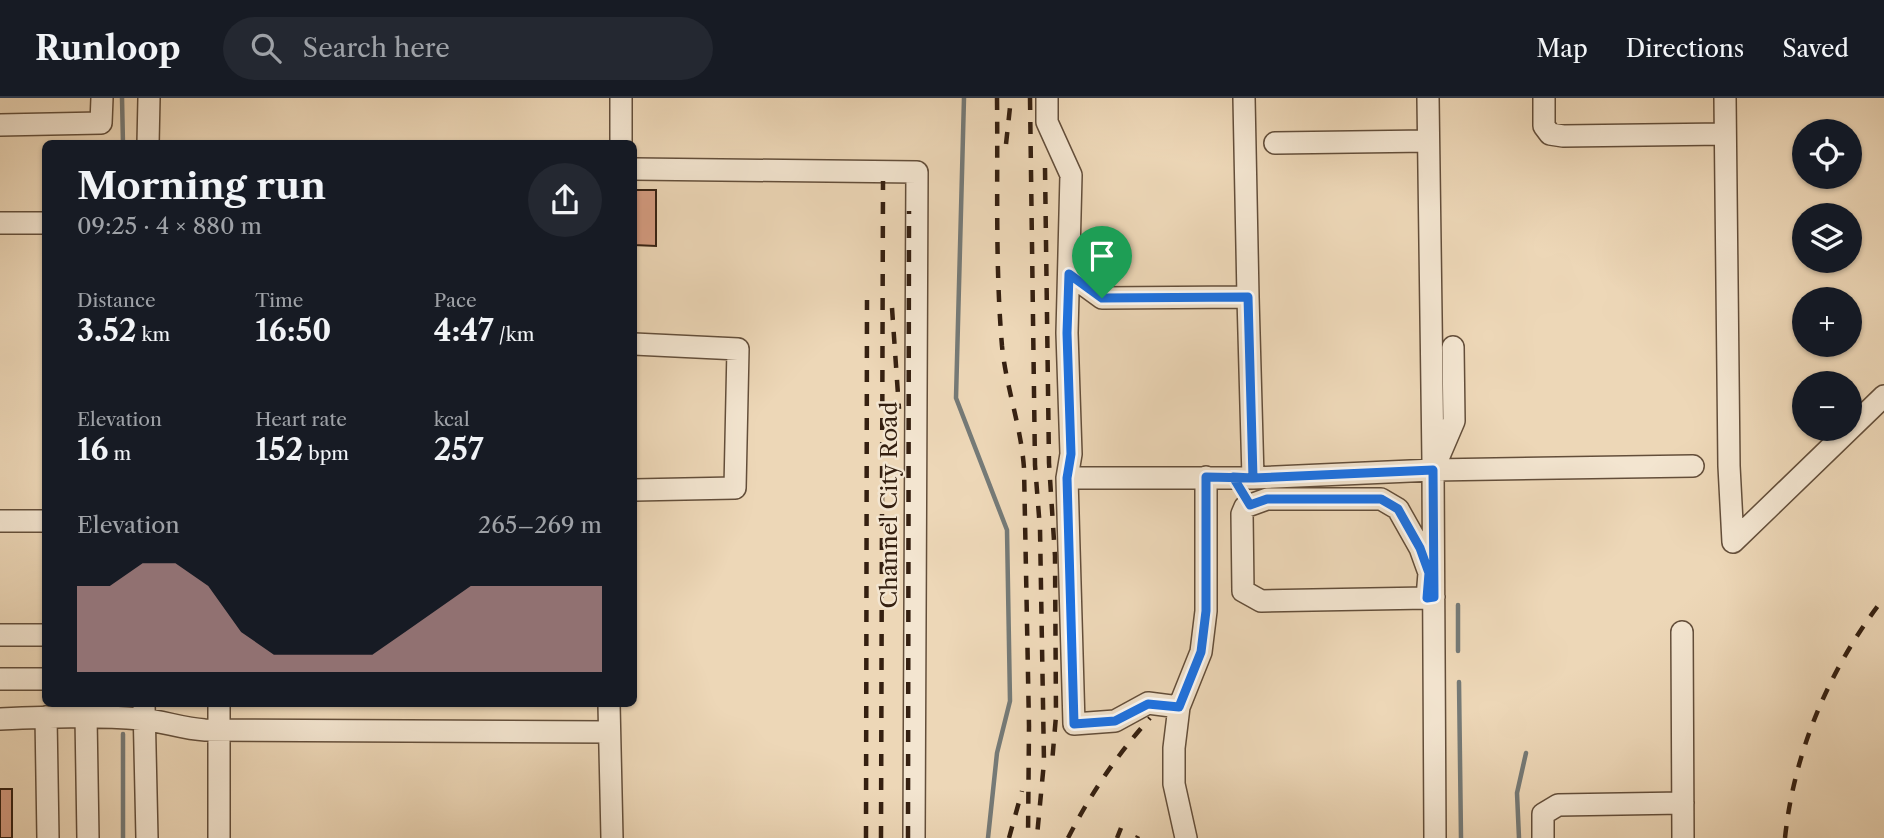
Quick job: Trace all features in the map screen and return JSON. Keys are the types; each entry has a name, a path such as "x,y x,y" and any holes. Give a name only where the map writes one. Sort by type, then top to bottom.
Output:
{"lane":[{"path":"0,125 101,123 102,98"},
{"path":"148,140 149,98"},
{"path":"621,98 621,140"},
{"path":"1047,98 1047,122 1071,175 1067,333 1071,454 1067,478 1074,724 1115,721 1148,704 1179,707"},
{"path":"1244,98 1261,143 1248,297 1243,478 1250,505"},
{"path":"1428,98 1435,838"},
{"path":"1544,98 1544,127 1550,134 1725,134"},
{"path":"1724,98 1729,466 1733,542 1884,396"},
{"path":"1261,143 1428,141"},
{"name":"Channel City Road","path":"637,169 917,172 914,838"},
{"path":"0,223 42,223"},
{"path":"1069,274 1102,298 1248,297"},
{"path":"637,344 738,349 735,488 637,489"},
{"path":"1433,470 1454,421 1453,346"},
{"path":"1067,478 1243,478 1433,470 1729,466"},
{"path":"1186,838 1174,784 1174,748 1179,707 1201,652 1206,611 1206,477"},
{"path":"1267,499 1381,499 1398,509 1420,548 1429,573 1431,598 1261,601 1251,597 1243,591 1242,514 1245,507 1267,499"},
{"path":"0,521 42,521"},
{"path":"1682,632 1683,838"},
{"path":"0,635 42,635"},
{"path":"0,679 42,679"},
{"path":"219,707 219,838"},
{"path":"609,707 612,838"},
{"path":"144,711 147,838"},
{"path":"0,719 86,717 144,711 187,729 609,732"},
{"path":"46,717 48,838"},
{"path":"86,717 88,838"},
{"path":"1543,838 1542,814 1558,805 1683,803"}],"building":[{"path":"637,190 656,190 656,246 637,245"},
{"path":"0,789 12,789 12,838 0,838"}],"waterway":[{"path":"122,98 123,140"},
{"path":"964,98 956,398 1007,530 1010,701 997,753 988,838"},
{"path":"1458,605 1458,651"},
{"path":"1459,682 1461,838"},
{"path":"123,734 123,838"},
{"path":"1519,838 1517,793 1526,753"}],"railway":[{"path":"997,98 998,253 1002,346 1024,468 1029,726 1028,838"},
{"path":"1006,144 1011,98"},
{"path":"1030,98 1035,465 1040,529 1044,762 1037,836"},
{"path":"1045,168 1049,463 1055,556 1056,716 1052,763"},
{"path":"881,838 883,181"},
{"path":"908,838 909,211"},
{"path":"866,838 867,300"},
{"path":"892,308 899,409"},
{"path":"1785,838 1797,774 1818,711 1847,652 1884,598"},
{"path":"1068,838 1105,775 1150,718"},
{"path":"1009,838 1022,791"},
{"path":"1117,838 1121,828"}],"route":[{"path":"1102,298 1069,274 1067,333 1071,454 1067,478 1074,724 1115,721 1148,704 1179,707 1201,652 1206,611 1206,477 1233,477 1253,478 1433,470 1434,597 1427,598 1429,573 1420,548 1398,509 1381,499 1267,499 1250,505 1240,492 1233,477 1253,478 1248,297 1102,298"}]}
